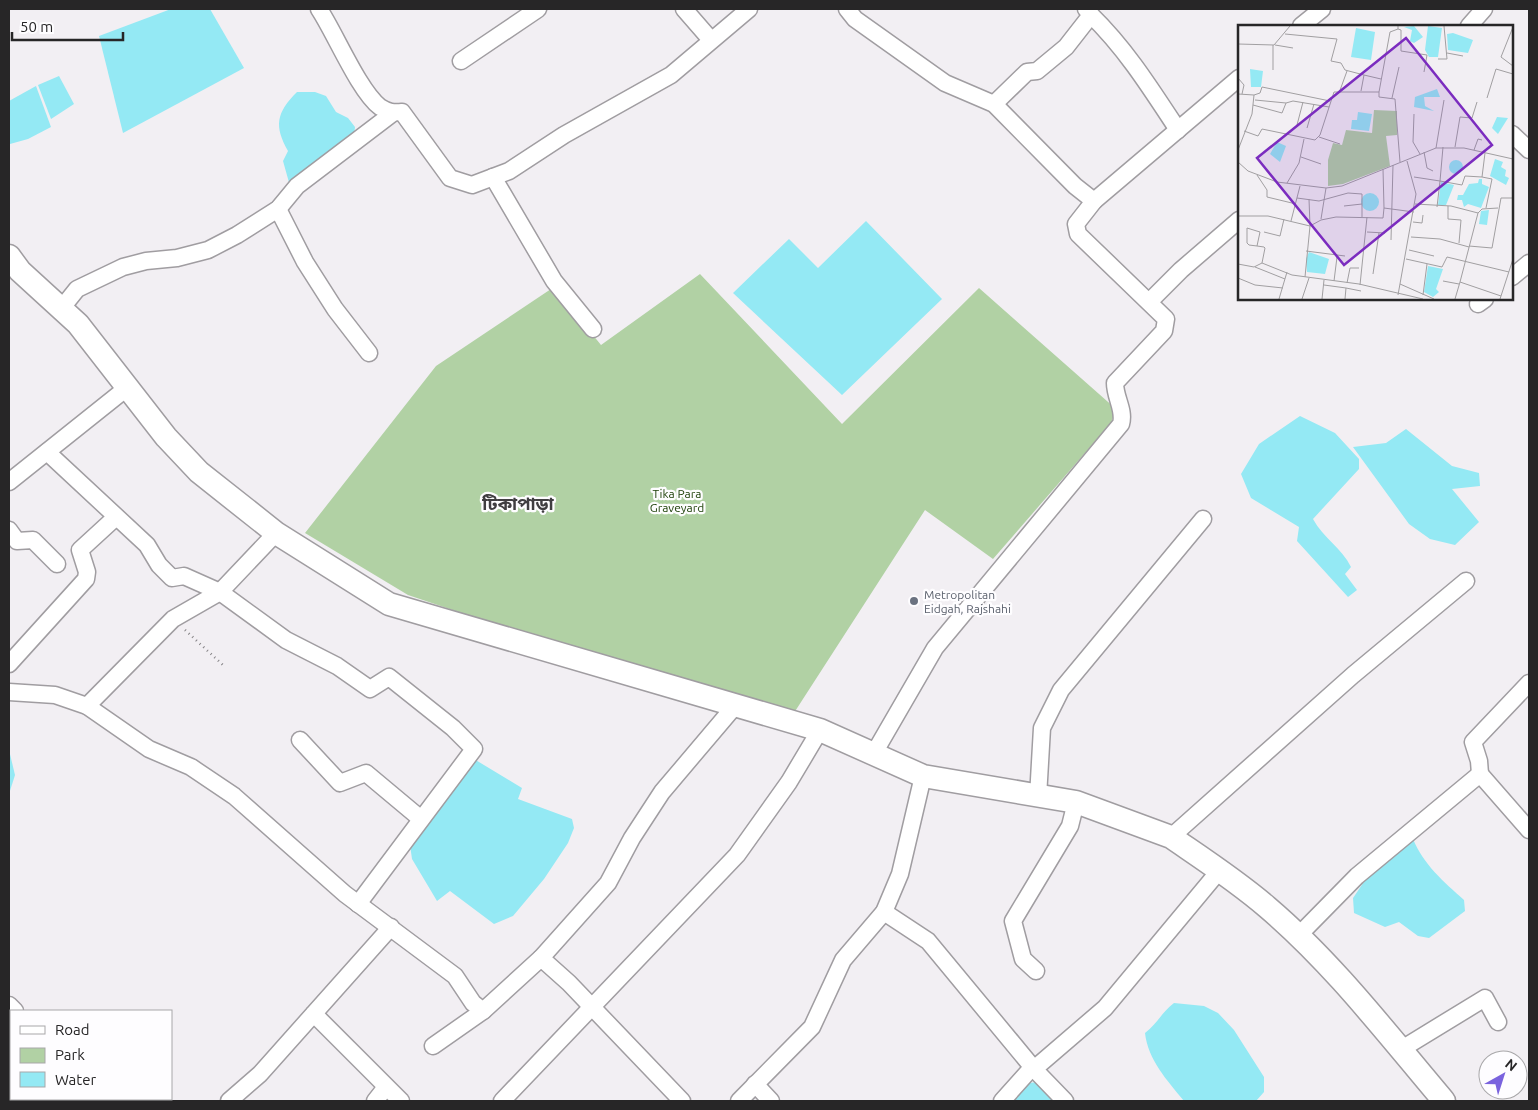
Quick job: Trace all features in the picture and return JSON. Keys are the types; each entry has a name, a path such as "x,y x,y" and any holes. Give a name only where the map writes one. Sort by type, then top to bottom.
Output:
{"main road":[{"path":"9,256 20,271 78,324 166,437 199,472 276,533 389,604 734,707 820,730 922,776 1076,802 1171,836 1266,906 1298,936 1348,988 1444,1101"}],"street":[{"path":"319,9 368,92 379,106 393,113"},
{"path":"461,61 538,9"},
{"path":"684,9 711,40"},
{"path":"847,9 855,19 946,83 994,104 1075,186 1094,201"},
{"path":"1302,25 1322,9"},
{"path":"1470,25 1484,9"},
{"path":"61,309 77,290 91,281 138,263 178,258 208,250 278,209 297,186 393,113 402,112 450,178 472,185 509,171 564,136 672,75 745,10"},
{"path":"994,104 1027,72 1036,71 1066,47 1088,12 1111,34 1141,74 1178,130"},
{"path":"872,755 935,648 1121,424 1123,415 1115,393 1115,383 1164,331 1166,319 1078,234 1076,224 1094,201 1238,79"},
{"path":"1513,135 1529,150"},
{"path":"493,177 554,281 594,329"},
{"path":"278,209 305,262 335,309 369,353"},
{"path":"1149,302 1181,270 1238,221"},
{"path":"1513,276 1529,263"},
{"path":"10,480 128,386"},
{"path":"47,452 147,545 159,565 172,578 184,576 220,592 286,640 337,666 370,689 389,677 453,728 474,749 358,904"},
{"path":"9,664 86,579 87,572 80,550 116,517"},
{"path":"1038,797 1042,728 1061,690 1203,519"},
{"path":"9,530 17,541 33,540 57,564"},
{"path":"87,706 173,619 220,592 276,533"},
{"path":"1171,836 1353,675 1466,582"},
{"path":"1529,683 1473,742 1479,761 1480,774 1529,830"},
{"path":"9,692 55,695 87,706 149,749 191,767 234,796 358,904 455,976 473,1003 483,1011"},
{"path":"433,1046 483,1011 541,958 608,883 632,838 662,792 734,707"},
{"path":"502,1101 737,855 789,782 820,730"},
{"path":"300,740 340,783 366,773 420,819"},
{"path":"1298,936 1357,876 1480,774"},
{"path":"739,1101 812,1027 843,960 884,912 900,874 922,776"},
{"path":"1036,971 1023,959 1012,921 1070,826 1076,802"},
{"path":"1002,1101 1028,1072 1034,1069 1105,1008 1219,871"},
{"path":"884,912 928,941 1034,1069 1065,1101"},
{"path":"229,1101 260,1074 391,927"},
{"path":"541,958 591,1006 682,1101"},
{"path":"1400,1050 1485,998 1498,1022"},
{"path":"314,1014 401,1101"},
{"path":"756,1084 771,1101"},
{"path":"374,1101 386,1086"}],"path":[{"path":"173,619 223,665"}],"green space":[{"name":"Tika Para Graveyard","path":"700,274 842,424 979,288 1116,409 1111,423 993,559 925,510 792,716 530,636 408,595 305,533 436,366 554,287 601,345"}],"water":[{"path":"171,9 210,9 244,68 123,133 99,36"},
{"path":"59,76 74,104 51,119 38,85"},
{"path":"36,86 51,127 28,139 10,144 9,101"},
{"path":"297,92 315,92 326,96 336,112 348,118 355,127 354,136 290,186 283,161 288,151 281,134 279,120 281,113"},
{"path":"866,221 942,299 842,395 733,293 789,239 818,268"},
{"path":"1300,416 1335,433 1359,459 1359,469 1313,519 1322,532 1343,554 1351,567 1345,574 1357,590 1348,597 1297,541 1299,527 1251,498 1241,474 1259,444"},
{"path":"1406,429 1452,466 1479,473 1480,486 1452,489 1479,522 1455,545 1430,539 1409,524 1353,447 1386,443"},
{"path":"9,750 15,775 9,794"},
{"path":"474,759 522,788 518,799 572,819 574,828 568,843 544,879 513,916 494,924 450,891 437,901 412,859 410,845"},
{"path":"1413,839 1428,865 1464,900 1465,911 1429,938 1418,936 1399,922 1385,927 1354,913 1353,898 1370,873"},
{"path":"1174,1003 1204,1006 1218,1013 1234,1030 1264,1077 1264,1092 1256,1101 1184,1101 1154,1061 1145,1033"},
{"path":"1037,1082 1057,1101 1010,1101 1030,1083"}],"place":[{"name":"Metropolitan Eidgah, Rajshahi","path":"914,601"}],"district":[{"name":"টিকাপাড়া","path":"518,503"}]}
